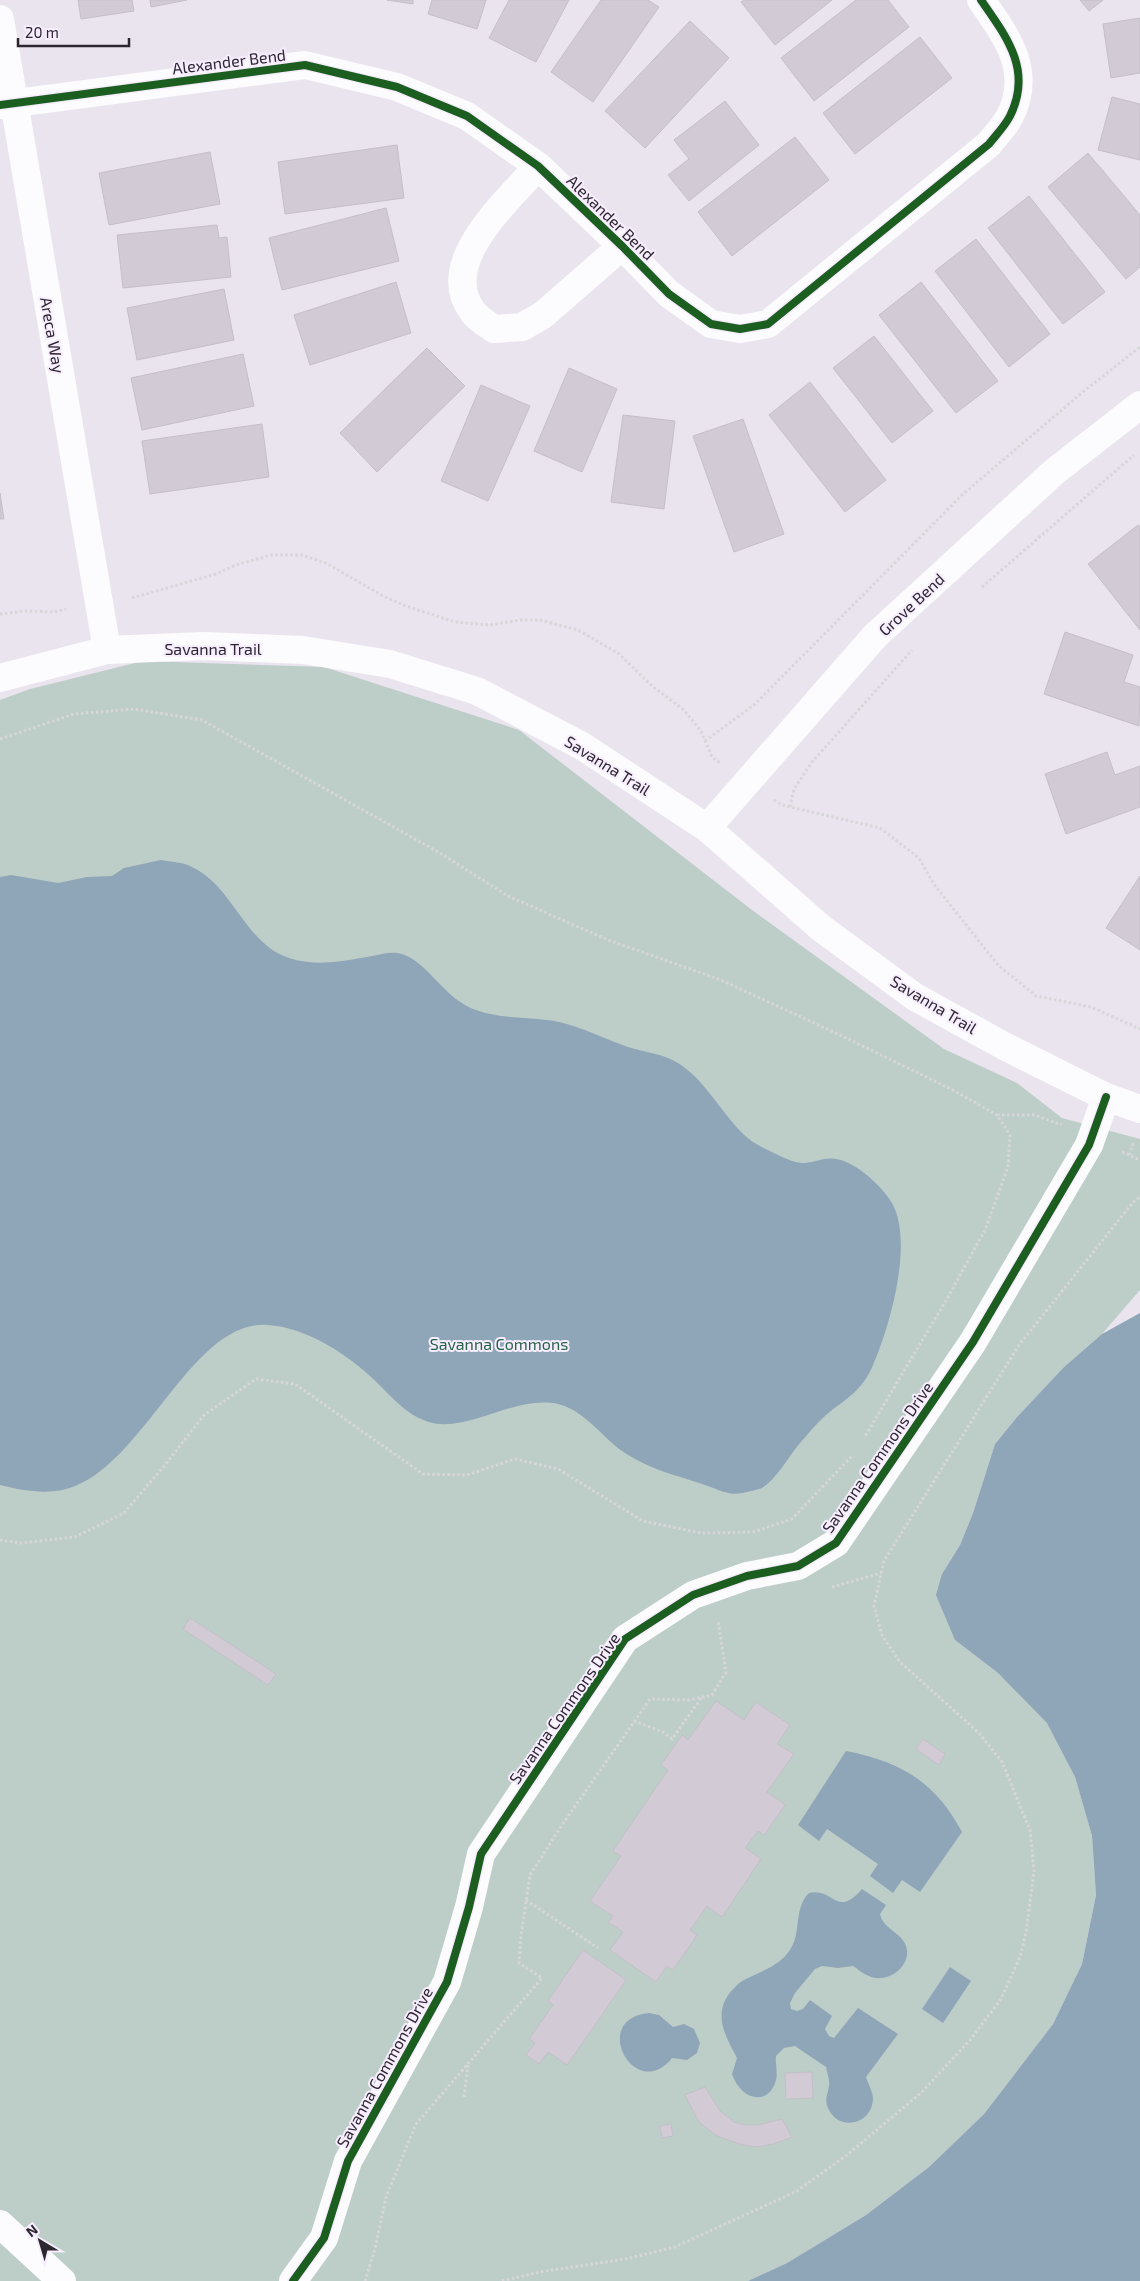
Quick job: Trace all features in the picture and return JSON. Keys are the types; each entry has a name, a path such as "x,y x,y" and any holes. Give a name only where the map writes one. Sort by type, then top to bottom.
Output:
{"street":[{"name":"Alexander Bend","path":"7,104 305,65 397,87 467,116 538,166 669,294 711,324 740,329 768,324 990,144 1010,116 1018,88 1018,62 1006,35 981,0"},
{"name":"Areca Way","path":"0,19 7,104 107,650"},
{"name":"Alexander Bend","path":"538,166 473,241 466,261 462,287 473,312 494,329 522,327 543,315 622,246"},
{"name":"Grove Bend","path":"707,828 875,636 1054,472 1140,405"},
{"name":"Savanna Trail","path":"0,678 107,650 203,646 303,650 390,664 477,691 582,746 707,828 821,928 915,997 1006,1047 1106,1098 1140,1110"},
{"name":"Savanna Commons Drive","path":"294,2281 324,2238 348,2161 447,1982 481,1854 625,1639 693,1595 747,1576 798,1566 836,1543 973,1342 1089,1145 1106,1098"},
{"path":"0,2224 62,2281"}],"path":[{"path":"705,741 755,704 962,496 1084,391 1140,347"},
{"path":"976,592 1137,453"},
{"path":"790,807 794,789 812,762 917,644"},
{"path":"0,739 74,714 134,709 202,720 440,853 508,896 608,940 721,980 951,1089 997,1115 1010,1135 1008,1167 985,1230 948,1297 860,1444"},
{"path":"502,2281 540,2272 625,2259 675,2247 797,2191 847,2155 922,2092 970,2040 1001,1999 1020,1956 1026,1933 1034,1871 1030,1830 1002,1762 980,1733 898,1661 882,1635 874,1606 884,1561 1019,1344 1134,1201 1140,1197"},
{"path":"0,1540 20,1543 75,1537 124,1513 165,1466 204,1416 256,1379 295,1384 423,1474 467,1475 515,1459 558,1469 643,1521 701,1533 753,1532 792,1519 856,1452"},
{"path":"829,1588 882,1572"},
{"path":"365,2281 386,2197 416,2124 542,1978 519,1963 530,1875 562,1825 650,1698 690,1700 712,1694 726,1672 716,1614"},
{"path":"634,1721 663,1732 672,1739 702,1697"},
{"path":"526,1900 598,1948"},
{"path":"464,2097 469,2063"}],"green space":[{"name":"Savanna Commons","path":"143,661 324,667 519,730 752,910 944,1049 1017,1083 1062,1118 1140,1139 1140,1290 1102,1334 1064,1367 1017,1417 995,1444 973,1513 960,1545 942,1574 955,1640 998,1673 1048,1723 1075,1777 1092,1836 1096,1895 1082,1964 1053,2024 984,2114 929,2167 866,2215 787,2263 748,2281 0,2281 0,700 30,689"}],"water":[{"path":"161,860 188,865 206,876 229,900 261,941 274,951 289,958 320,963 387,953 402,954 420,965 455,998 476,1010 497,1015 549,1020 568,1024 628,1047 668,1058 691,1073 729,1119 749,1139 759,1145 779,1156 802,1163 828,1159 844,1161 868,1176 882,1189 892,1203 898,1220 901,1239 897,1284 886,1329 873,1365 861,1385 851,1396 817,1423 767,1484 762,1488 736,1494 721,1491 662,1471 634,1459 617,1447 577,1412 558,1404 541,1402 524,1405 457,1423 441,1424 426,1421 410,1413 360,1367 323,1342 295,1330 268,1325 240,1330 214,1346 189,1370 117,1457 91,1478 62,1490 47,1492 0,1485 0,877 11,875 58,883 87,877 112,876 124,868"},
{"path":"1140,1313 1140,2281 748,2281 787,2263 866,2215 929,2167 984,2114 1053,2024 1082,1964 1096,1895 1092,1836 1075,1777 1047,1723 998,1673 955,1640 936,1595 942,1574 960,1545 973,1513 995,1444 1017,1417 1064,1367 1102,1334"},
{"path":"846,1751 884,1761 915,1777 940,1800 962,1832 920,1892 902,1880 893,1893 870,1876 878,1864 827,1829 819,1841 798,1825"},
{"path":"862,1889 886,1905 880,1914 885,1924 905,1944 907,1957 904,1963 895,1973 882,1978 867,1975 853,1966 838,1968 822,1966 815,1969 795,1993 790,2003 791,2009 797,2011 803,2009 810,2000 832,2016 825,2029 829,2036 834,2038 858,2008 898,2034 866,2077 873,2096 871,2108 861,2120 854,2122 846,2123 833,2116 826,2102 829,2079 826,2067 795,2046 784,2048 776,2056 776,2080 772,2089 767,2094 761,2097 754,2097 747,2094 736,2083 732,2074 737,2058 723,2026 722,2010 724,2002 743,1980 764,1971 786,1956 794,1943 801,1906 809,1893 817,1892 824,1894 840,1902 853,1898"},
{"path":"950,1967 971,1981 943,2023 922,2009"},
{"path":"649,2013 659,2015 673,2027 684,2024 694,2029 700,2043 697,2053 687,2060 672,2058 658,2070 645,2071 633,2066 624,2055 620,2042 622,2029 631,2019"}],"building":[{"path":"78,0 132,0 134,11 81,19"},
{"path":"150,0 187,0 151,7"},
{"path":"387,0 413,0 413,4"},
{"path":"432,0 486,0 477,29 428,14"},
{"path":"509,0 569,0 536,62 489,38"},
{"path":"601,0 648,0 659,7 593,102 551,72"},
{"path":"744,0 832,0 775,45 741,2"},
{"path":"856,0 888,0 909,27 814,101 781,58"},
{"path":"1080,0 1103,0 1089,11"},
{"path":"1140,18 1140,73 1111,78 1103,24"},
{"path":"690,21 729,58 645,148 605,111"},
{"path":"920,37 952,78 855,154 823,113"},
{"path":"1112,97 1140,104 1140,160 1098,150"},
{"path":"725,101 759,145 689,201 668,175 689,159 674,140"},
{"path":"795,137 829,180 732,256 698,212"},
{"path":"397,145 404,198 285,214 278,162"},
{"path":"210,152 220,204 109,225 99,173"},
{"path":"1088,153 1140,215 1140,267 1126,279 1048,187"},
{"path":"1029,196 1105,292 1063,324 988,228"},
{"path":"386,208 399,261 282,290 269,238"},
{"path":"217,225 219,238 227,237 231,277 123,288 117,235"},
{"path":"976,239 1050,334 1009,367 935,271"},
{"path":"396,282 411,333 310,365 294,315"},
{"path":"921,282 998,381 956,413 879,315"},
{"path":"224,289 234,340 137,360 127,308"},
{"path":"874,336 933,411 892,443 833,368"},
{"path":"427,348 465,386 377,472 340,433"},
{"path":"243,354 254,406 142,430 131,378"},
{"path":"569,368 617,389 582,472 534,451"},
{"path":"810,382 886,480 845,512 769,415"},
{"path":"481,385 530,406 488,501 441,481"},
{"path":"623,415 675,421 664,509 611,502"},
{"path":"743,419 784,534 734,552 693,436"},
{"path":"262,424 269,477 150,494 142,441"},
{"path":"0,493 4,519 0,519"},
{"path":"1138,525 1140,527 1140,630 1088,564"},
{"path":"1065,632 1133,655 1124,682 1140,687 1139,726 1044,694"},
{"path":"1107,752 1115,775 1140,766 1140,807 1066,834 1045,774"},
{"path":"1140,876 1140,950 1106,928"},
{"path":"190,1618 276,1674 268,1685 183,1629"},
{"path":"716,1701 744,1720 756,1702 790,1725 777,1744 794,1754 767,1792 785,1805 764,1835 758,1831 745,1848 761,1859 722,1917 707,1906 690,1930 697,1935 673,1970 667,1966 656,1982 610,1950 623,1932 608,1922 613,1916 590,1901 621,1856 613,1851 668,1770 661,1765 682,1735 688,1740"},
{"path":"923,1739 945,1754 939,1765 916,1749"},
{"path":"583,1950 626,1980 567,2065 548,2052 539,2064 526,2055 535,2043 529,2039 553,2005 548,2001"},
{"path":"812,2072 813,2098 786,2099 785,2073"},
{"path":"705,2087 720,2111 734,2122 745,2125 758,2125 782,2119 792,2137 758,2147 743,2145 717,2136 699,2122 685,2095"},
{"path":"671,2124 673,2136 662,2138 660,2126"}],"cycle path":[{"path":"0,105 305,65 397,87 467,116 538,166 669,294 711,324 740,329 768,324 989,144 1003,127 1010,116 1016,99 1019,84 1018,69 1014,54 1007,40 981,0"},
{"path":"293,2281 324,2238 348,2161 447,1982 469,1907 481,1854 625,1639 693,1595 747,1576 798,1566 836,1543 973,1342 1089,1145 1106,1097"}]}
